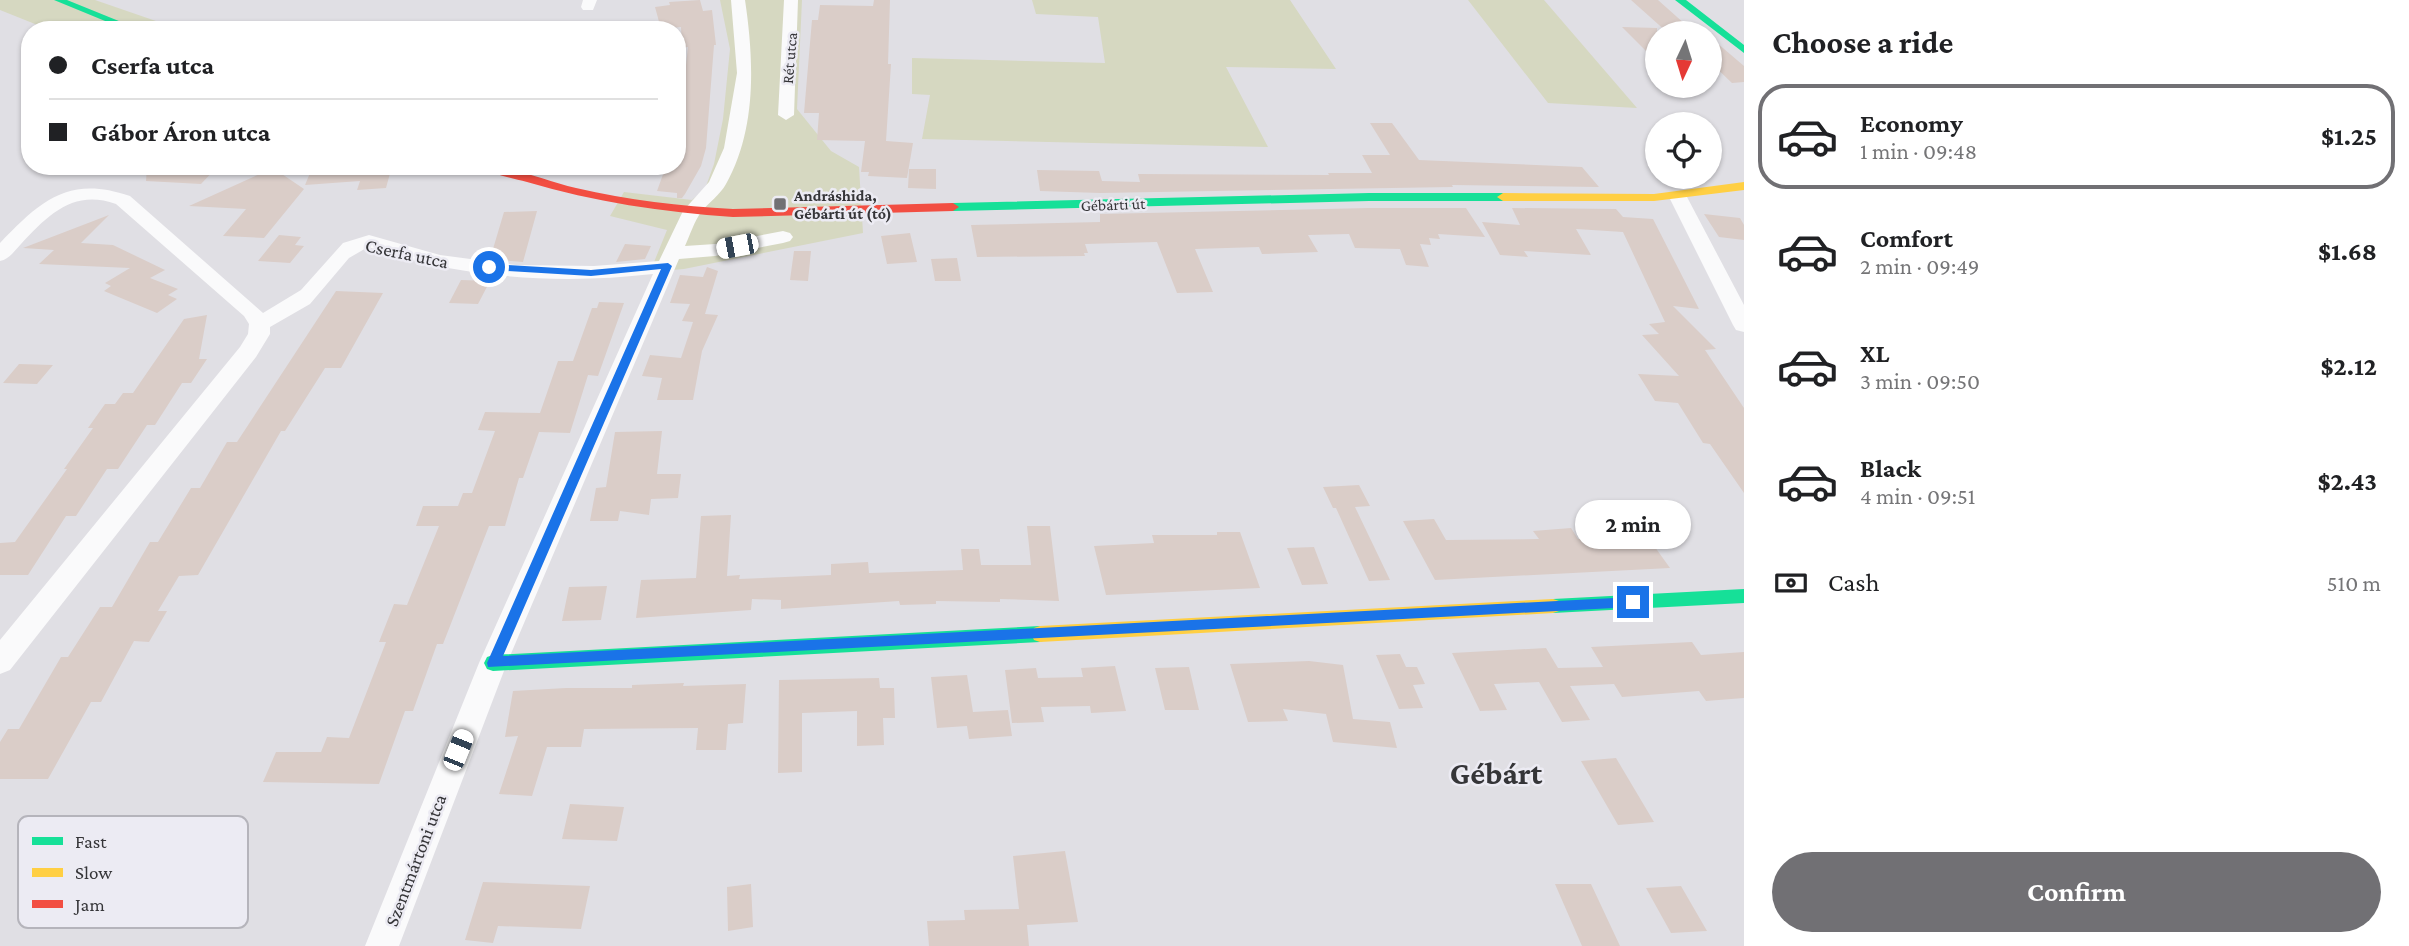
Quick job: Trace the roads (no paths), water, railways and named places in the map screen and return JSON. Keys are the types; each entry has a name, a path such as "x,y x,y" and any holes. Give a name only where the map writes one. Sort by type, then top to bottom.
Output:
{"main road":[{"path":"59,0 113,21"},
{"path":"1680,0 1744,50"},
{"name":"Gébárti út","path":"515,175 578,195 692,211 785,213 1369,197 1678,197 1744,186"},
{"path":"493,663 1744,596"}],"street":[{"name":"Szentmártoni utca","path":"382,946 493,663 670,259 692,211 717,184 766,73 744,41 738,0"},
{"name":"Rét utca","path":"786,116 766,73 791,34 792,0"},
{"path":"0,255 44,209 77,194 104,193 123,200 251,311 261,324 259,334 248,352 0,661"},
{"path":"1678,197 1744,325"},
{"path":"670,259 783,237"},
{"name":"Cserfa utca","path":"261,324 308,295 350,246 362,242 369,241 403,254 436,262 516,270 591,273 670,259"}],"place":[{"name":"Andráshida, Gébárti út (tó)","path":"780,204"}],"district":[{"name":"Gébárt","path":"1496,773"}]}
